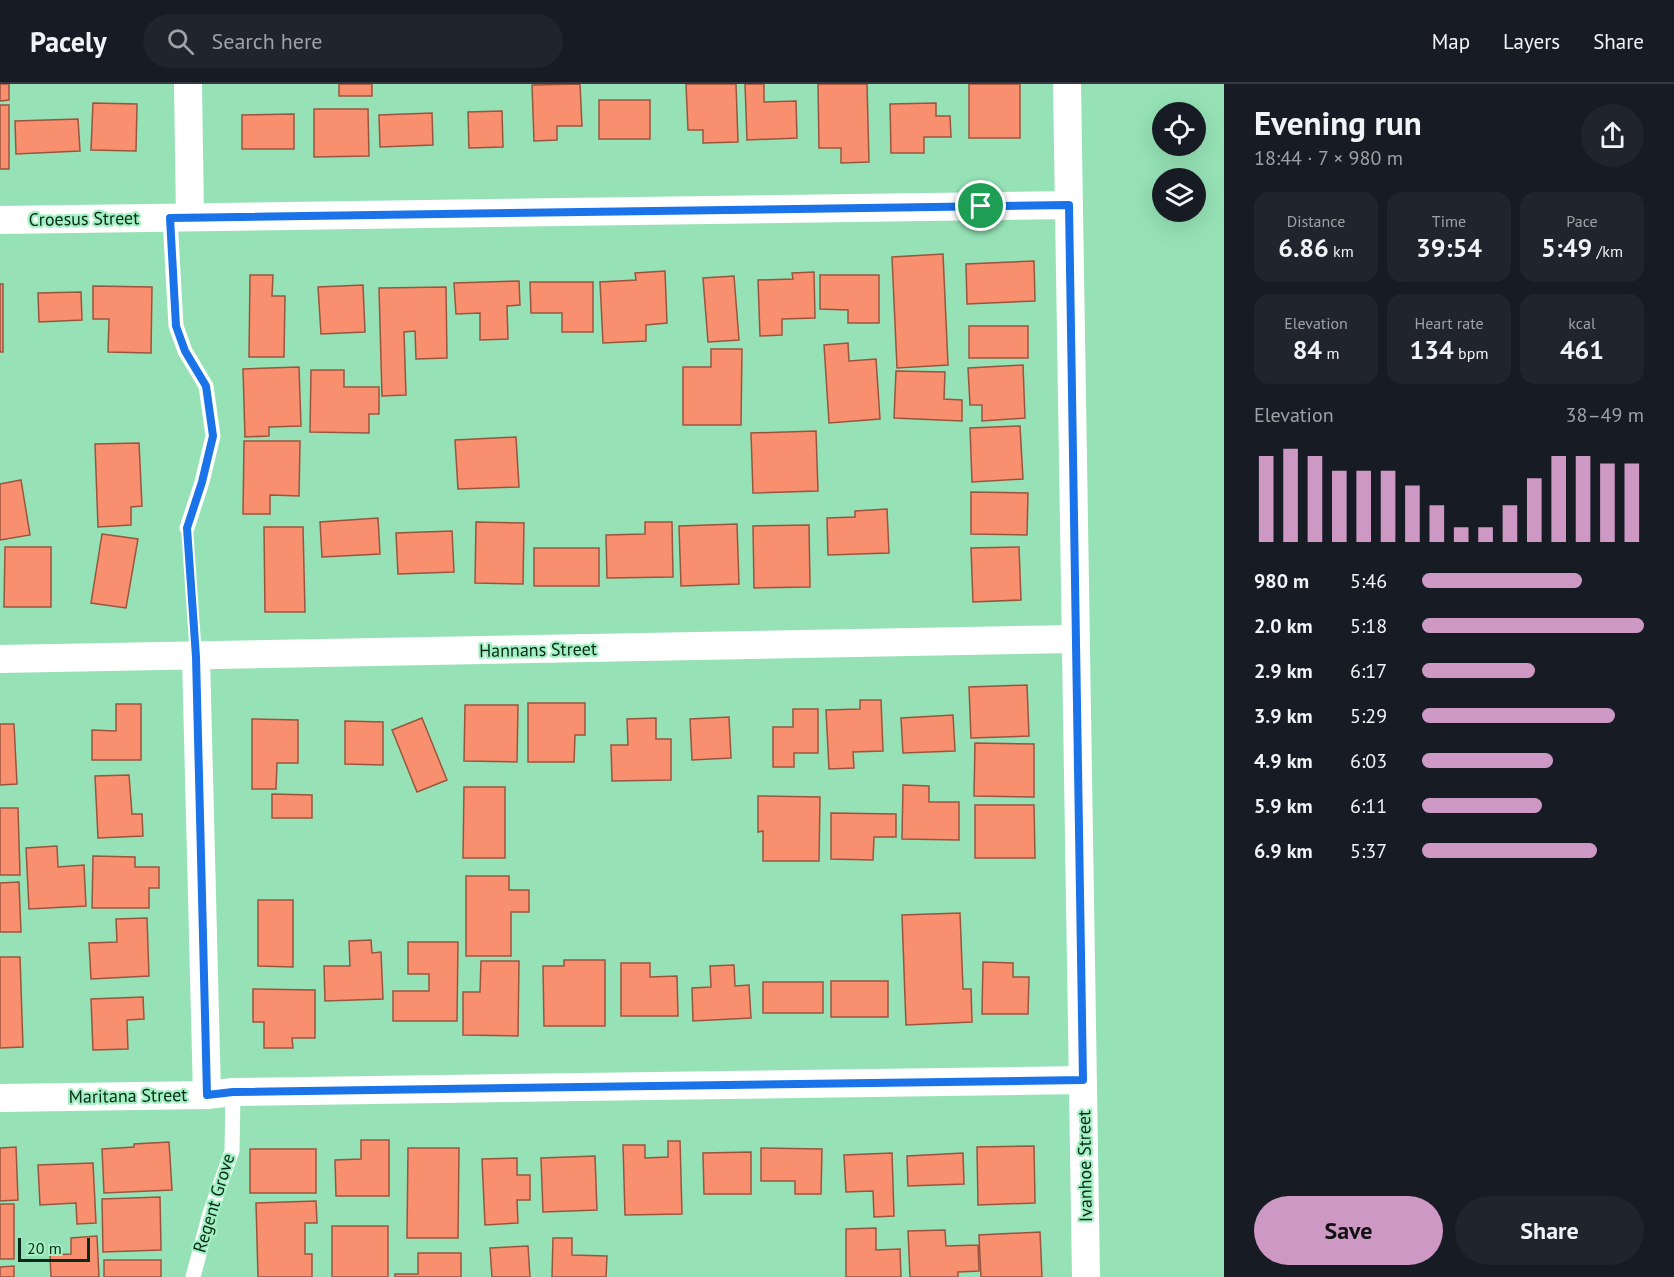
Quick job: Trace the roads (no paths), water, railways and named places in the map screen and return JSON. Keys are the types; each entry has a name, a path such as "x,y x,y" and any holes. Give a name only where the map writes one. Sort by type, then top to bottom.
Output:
{"street":[{"path":"180,217 188,84"},
{"name":"Ivanhoe Street","path":"1067,84 1086,1277"},
{"name":"Croesus Street","path":"0,220 1069,205"},
{"name":"Hannans Street","path":"0,659 1076,639"},
{"name":"Regent Grove","path":"196,657 220,1093"},
{"name":"Maritana Street","path":"0,1098 1083,1080"}],"lane":[{"path":"180,217 176,326 185,351 206,386 213,436 202,482 187,528"},
{"name":"Regent Grove","path":"193,1277 210,1213 232,1151 220,1093"}]}
